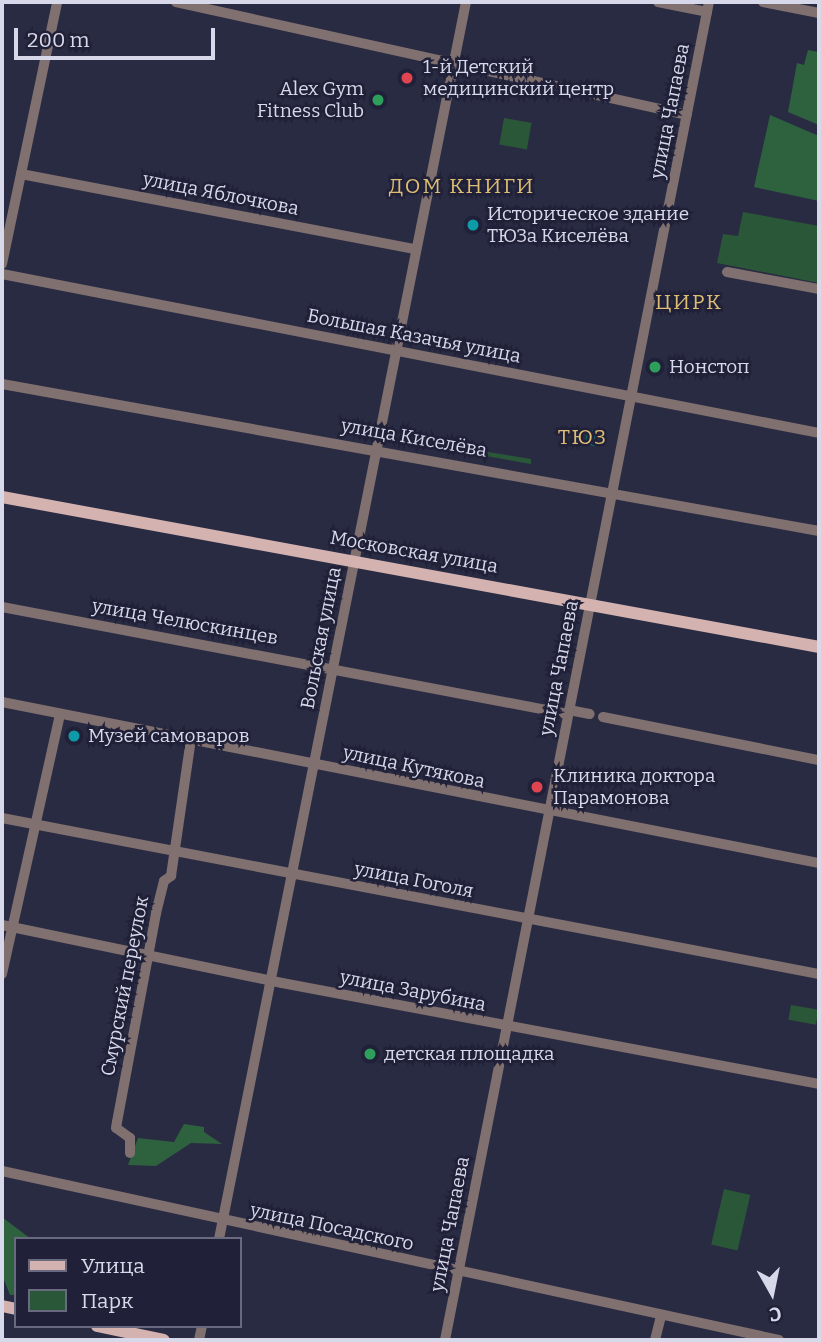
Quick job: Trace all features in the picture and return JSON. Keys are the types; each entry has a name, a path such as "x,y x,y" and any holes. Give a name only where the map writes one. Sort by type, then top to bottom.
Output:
{"main road":[{"name":"Московская улица","path":"2,497 819,647"},
{"path":"107,1328 164,1340"}],"street":[{"path":"2,264 57,2"},
{"path":"176,2 453,65 687,114"},
{"name":"Вольская улица","path":"219,1237 315,764 374,449 466,2"},
{"path":"658,2 708,7"},
{"path":"763,2 819,8"},
{"path":"777,4 819,13"},
{"name":"улица Чапаева","path":"445,1340 708,7"},
{"name":"улица Яблочкова","path":"21,174 415,249"},
{"path":"727,272 819,289"},
{"name":"Большая Казачья улица","path":"2,274 819,433"},
{"name":"улица Киселёва","path":"2,384 819,531"},
{"name":"улица Челюскинцев","path":"2,607 590,714"},
{"name":"улица Кутякова","path":"2,702 548,813 819,863"},
{"path":"2,974 7,926 36,825 60,714"},
{"path":"603,717 819,761"},
{"name":"Смурский переулок","path":"130,1153 130,1138 116,1128 147,955 164,881 171,876 191,739"},
{"name":"улица Гоголя","path":"2,818 819,974"},
{"name":"улица Зарубина","path":"7,926 507,1027 819,1084"},
{"name":"улица Посадского","path":"2,1171 779,1340"},
{"path":"655,1340 661,1315"}],"green space":[{"path":"504,118 532,123 527,149 499,145"},
{"path":"743,212 819,226 819,283 717,263 723,234 738,236"},
{"path":"488,452 531,459 531,464 486,456"},
{"path":"791,1005 819,1010 816,1025 788,1020"},
{"path":"724,1189 750,1195 737,1251 711,1245"}],"shaded area":[{"path":"808,50 819,52 819,125 788,112 797,63 804,65"},
{"path":"770,115 819,136 819,201 754,187"},
{"path":"594,430 600,432 600,444 594,446 588,444 586,438 588,432"},
{"path":"184,1124 204,1127 204,1132 222,1144 191,1143 156,1166 128,1165 138,1138 174,1142"},
{"path":"2,1217 28,1237 14,1237 14,1295 10,1295 2,1275"}],"place":[{"name":"1-й Детский медицинский центр","path":"407,78"},
{"name":"Alex Gym Fitness Club","path":"378,100"},
{"name":"Историческое здание ТЮЗа Киселёва","path":"473,225"},
{"name":"Нонстоп","path":"655,367"},
{"name":"Музей самоваров","path":"74,736"},
{"name":"Клиника доктора Парамонова","path":"537,787"},
{"name":"детская площадка","path":"370,1054"}],"district":[{"name":"ДОМ КНИГИ","path":"462,186"},
{"name":"ЦИРК","path":"689,302"},
{"name":"ТЮЗ","path":"583,437"}]}
